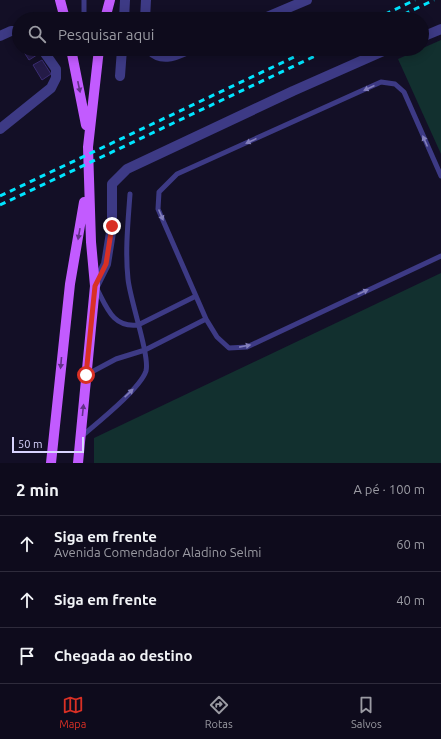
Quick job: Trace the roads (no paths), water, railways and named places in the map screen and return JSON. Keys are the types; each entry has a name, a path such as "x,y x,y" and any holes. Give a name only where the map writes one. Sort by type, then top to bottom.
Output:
{"main road":[{"path":"60,0 64,12"},
{"path":"106,12 110,0"},
{"path":"72,56 84,112 88,147"},
{"path":"78,463 95,286 88,182 88,147 98,56"},
{"path":"51,463 70,284 88,182"}],"street":[{"path":"124,12 125,0"},
{"path":"145,12 146,0"},
{"path":"279,12 307,0"},
{"path":"429,35 441,29"},
{"path":"0,36 12,31"},
{"path":"0,129 51,88 56,78 56,69 47,56"},
{"path":"120,76 121,56"},
{"path":"95,286 106,264 112,226 112,184 127,169 372,56"}],"lane":[{"path":"84,0 84,12"},
{"path":"441,176 404,92 395,84 381,82 177,174 159,192 158,209 206,319 217,337 230,348 247,346 441,256"},
{"path":"80,438 136,387 146,371 145,350 128,279 127,230 130,194"},
{"path":"95,286 109,312 122,324 128,326 138,325 196,296"},
{"path":"86,375 116,358 145,350 206,319"}],"railway":[{"path":"390,12 415,0"},
{"path":"409,12 434,0"},
{"path":"0,196 296,56"},
{"path":"0,205 315,56"}]}
